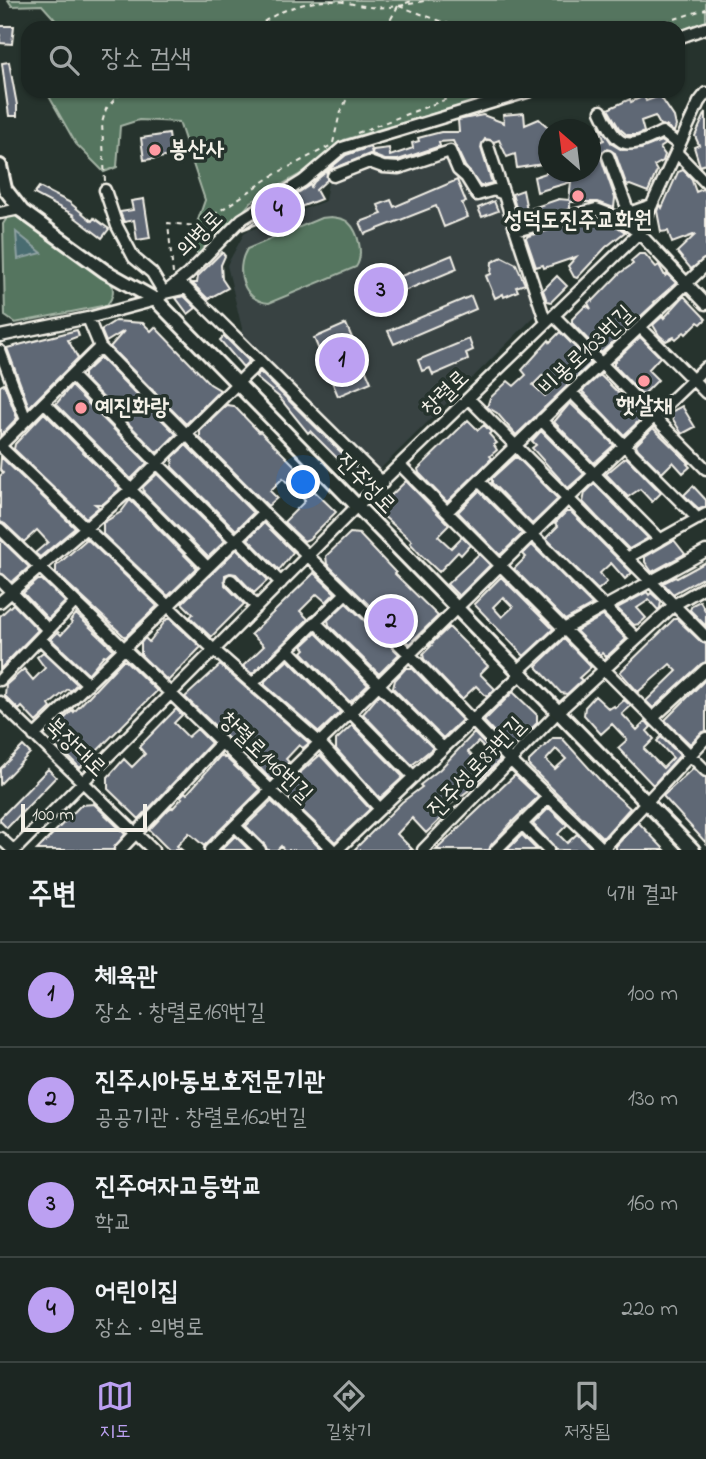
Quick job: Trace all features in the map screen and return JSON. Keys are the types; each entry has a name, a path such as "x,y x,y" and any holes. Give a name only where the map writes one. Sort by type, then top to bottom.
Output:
{"main road":[{"name":"진주성로","path":"0,166 1,186 22,211 105,271 160,297 238,384 693,850"}],"street":[{"path":"685,36 706,28"},
{"name":"창렬로","path":"14,850 357,506 639,233 699,102 706,93"},
{"name":"의병로","path":"0,335 88,318 160,297 242,219 303,181 342,148 507,98"},
{"path":"601,111 612,134 624,143 633,144 662,132 706,183"},
{"path":"488,146 516,231 550,320 601,364 706,469"},
{"path":"333,176 369,162 383,167 400,168 450,150 458,170 466,177 477,195 494,190 504,194"},
{"path":"608,156 629,213"},
{"name":"의병로","path":"105,190 117,226 134,258 152,273 160,297"},
{"path":"616,217 652,205"},
{"path":"0,213 20,209 22,211"},
{"path":"516,231 596,209 616,217 639,233 706,304"},
{"name":"비봉로103번길","path":"447,512 706,265"},
{"path":"160,297 186,288 383,483"},
{"path":"88,318 100,347 264,513 409,654 511,761 603,850 706,738"},
{"path":"640,327 706,393"},
{"path":"100,347 0,446 214,650 319,742 380,809"},
{"path":"0,351 26,421"},
{"path":"0,602 158,464 260,361"},
{"path":"210,850 706,367"},
{"path":"72,376 281,583"},
{"path":"571,391 623,446 702,516 628,558"},
{"path":"469,399 706,637"},
{"path":"45,403 207,567"},
{"path":"541,421 660,540"},
{"path":"401,466 706,771"},
{"path":"480,481 637,639"},
{"path":"34,736 264,513"},
{"name":"창렬로146번길","path":"0,529 335,850"},
{"path":"335,850 414,777 564,629 706,551"},
{"path":"0,580 48,630"},
{"path":"231,580 257,607"},
{"name":"진주성로87번길","path":"423,850 558,712 674,605 706,586"},
{"path":"253,683 345,593"},
{"path":"0,680 75,602"},
{"path":"316,622 443,748"},
{"path":"40,639 88,684"},
{"path":"288,649 414,777"},
{"path":"654,717 706,669"},
{"name":"북장대로","path":"0,702 153,850"},
{"path":"120,850 222,742"},
{"path":"496,850 548,798"},
{"path":"522,824 548,850"},
{"path":"234,826 260,850"},
{"path":"0,838 14,850"}],"path":[{"path":"390,21 398,6 415,0"},
{"path":"264,21 268,17 325,1 371,7 398,6 429,0"},
{"path":"398,6 440,21"},
{"path":"668,21 706,9"},
{"path":"105,190 102,123 106,109 116,98"},
{"path":"333,144 339,117 347,98"},
{"path":"357,133 450,98"},
{"path":"174,285 168,223 197,226 277,173 340,141"}],"shaded area":[{"path":"448,151 475,195 496,191 537,314 377,472 244,337 227,265 245,232 325,201 328,182 365,166 398,170"}],"green space":[{"path":"8,0 706,0 706,27 685,35 685,21 56,21 42,5 12,6"},
{"path":"50,98 487,98 344,140 311,168 251,202 228,229 209,259 195,252 190,243 205,200 179,122 139,120 120,126 117,167 104,172 76,144"},
{"path":"9,215 14,215 112,283 113,295 107,305 15,323 5,316 3,224"},
{"path":"331,217 346,221 355,232 360,250 356,267 269,303 260,301 247,291 241,275 241,266 247,249 321,218"}],"water":[{"path":"16,232 42,253 18,259"}],"building":[{"path":"0,26 14,26 12,44 0,43"},
{"path":"9,62 17,116 9,116 2,63"},
{"path":"640,98 645,98 646,101 661,98 674,117 674,132 660,125 655,116 641,121 644,132 627,135 619,128 608,109 630,99 631,102"},
{"path":"706,112 706,164 700,166 694,147 699,145 695,136"},
{"path":"524,113 525,125 538,119 538,165 517,168 515,154 507,157 499,140 494,142 485,139 481,148 492,183 480,186 465,166 453,141 439,142 440,146 398,160 385,160 372,155 373,150 389,148 390,156 413,148 412,143 419,141 418,138 441,132 459,132 458,120 483,115 504,123 503,115"},
{"path":"601,127 612,144 622,150 641,149 661,141 666,144 660,148 665,155 663,161 654,166 657,171 648,192 627,186 615,153 606,149 601,158 601,141 604,140"},
{"path":"169,134 172,156 144,160 141,138"},
{"path":"370,147 372,153 328,171 327,180 316,190 321,199 242,230 310,185 311,187 314,182 346,155"},
{"path":"601,158 615,198 614,208 598,202 570,202 570,209 520,221 512,194 523,190 527,210 559,199 569,200 571,182 601,182"},
{"path":"683,170 691,178 696,192 703,189 706,192 706,258 691,269 677,252 696,234 672,243 668,231 661,232 657,211 660,204 662,208 678,172"},
{"path":"538,176 538,182 571,182 537,192 534,177"},
{"path":"457,180 466,202 462,203 468,217 444,227 436,206 365,234 360,222 382,214 378,205 391,200 394,207"},
{"path":"39,187 69,202 92,221 94,218 109,229 102,238 74,215 34,194"},
{"path":"144,199 150,238 137,240 134,220 124,222 120,212 133,210 131,201"},
{"path":"494,201 498,211 482,217 478,208"},
{"path":"596,217 625,232 606,247 577,278 568,266 576,257 544,268 543,265 536,267 526,238 528,236 567,225 568,228 580,221"},
{"path":"222,252 225,256 221,265 222,279 228,288 208,299 192,283 197,283 198,276"},
{"path":"639,254 645,254 656,267 659,265 665,276 667,274 676,283 601,353 572,323 572,319 586,305 591,309 588,303 633,264 631,261"},
{"path":"452,255 457,269 373,304 367,290"},
{"path":"502,257 516,264 525,284 516,287 518,291 495,298 486,276 491,274 492,262"},
{"path":"557,276 567,286 551,302 547,301 543,290"},
{"path":"184,296 196,308 188,314 176,298"},
{"path":"471,296 476,309 394,344 388,331"},
{"path":"684,296 706,319 701,324 698,322 686,334 684,332 676,339 674,337 666,341 653,325 663,316 664,318"},
{"path":"115,321 143,323 151,331 155,327 210,384 220,390 186,424 110,347 124,331 106,342 101,330"},
{"path":"346,324 371,382 338,396 314,338"},
{"path":"77,330 79,336 68,340 78,358 29,407 7,348"},
{"path":"560,332 591,363 516,435 497,413 487,407 490,398 508,381 514,386 526,375 522,370 549,340 550,342","holes":["543,375 555,387 545,396 533,385"]},
{"path":"224,336 249,361 243,367 220,340"},
{"path":"640,337 660,357 648,370 658,380 643,395 614,365"},
{"path":"469,339 473,350 466,353 468,360 433,375 430,368 422,371 418,360"},
{"path":"100,358 176,434 157,453 84,378 84,373"},
{"path":"260,372 369,480 364,485 310,431 308,433 279,397 255,377"},
{"path":"600,375 643,417 624,435 582,391"},
{"path":"4,384 17,418 0,436 0,386"},
{"path":"71,386 147,463 131,479 56,404"},
{"path":"570,403 614,445 594,463 554,422"},
{"path":"227,405 234,406 260,431 310,481 307,484 336,512 309,539 304,541 284,522 305,501 300,495 303,492 294,483 290,486 283,478 270,491 277,498 268,506 200,438 200,431"},
{"path":"682,406 695,427 682,434 669,413"},
{"path":"44,413 120,489 103,504 95,504 99,507 86,518 14,449 15,444"},
{"path":"468,420 478,430 484,425 491,432 489,434 497,443 494,445 497,450 447,502 418,469"},
{"path":"653,428 689,463 687,464 690,467 683,473 673,462 662,473 638,449 636,445"},
{"path":"541,431 584,474 568,488 532,448 536,445 532,441"},
{"path":"186,445 253,513 236,530 172,467 173,457"},
{"path":"1,457 75,528 40,557 35,553 48,542 37,530 24,542 0,522 0,476 3,473 0,469"},
{"path":"626,457 661,493 652,502 640,489 628,497 606,474"},
{"path":"514,458 518,458 558,499 532,524 492,483 492,478"},
{"path":"157,474 225,541 208,557 144,493 143,487"},
{"path":"406,481 449,525 438,536 451,548 462,537 470,545 461,555 458,552 439,572 410,543 412,541 381,514 381,505"},
{"path":"594,484 648,538 629,549 597,517 583,502 585,493"},
{"path":"693,486 706,500 706,507 699,509 684,495"},
{"path":"479,491 522,534 500,555 458,512"},
{"path":"130,500 197,568 168,596 103,534 103,523 121,512"},
{"path":"566,512 571,512 632,573 625,579 611,563 600,573 607,582 598,590 546,538 558,526 555,523"},
{"path":"264,523 293,552 279,570 248,539"},
{"path":"350,533 359,534 438,616 409,644 327,564 326,556"},
{"path":"0,539 29,567 12,582 0,573"},
{"path":"87,539 157,606 125,637 56,573 56,566"},
{"path":"674,540 685,554 652,572 645,562 645,557"},
{"path":"532,545 592,605 565,620 514,569 526,557 523,554"},
{"path":"237,549 268,580 254,593 236,574 225,575 225,585 244,604 211,637 190,617 193,614 182,603"},
{"path":"479,554 490,565 459,596 447,584"},
{"path":"706,562 706,576 673,594 663,583 677,578"},
{"path":"314,573 335,593 326,602 317,594 300,611 308,619 252,674 243,666 264,646 251,634"},
{"path":"501,577 553,629 524,656 474,604","holes":["503,597 513,607 502,617 493,607"]},
{"path":"38,580 42,580 65,602 48,619 23,593"},
{"path":"647,592 661,602 660,608 658,610 649,600 637,608 646,618 634,625 617,608"},
{"path":"700,601 706,612 706,626 690,610 692,605"},
{"path":"346,603 399,654 379,674 329,625 328,620"},
{"path":"13,604 38,630 0,669 0,616"},
{"path":"76,614 113,649 104,655 88,674 51,639 58,632 61,635"},
{"path":"603,616 626,639 606,657 602,653 600,655 576,631"},
{"path":"167,619 201,647 168,681 141,655 141,643 145,638 149,642"},
{"path":"674,619 706,644 706,662 653,708 646,701 677,671 670,664 638,692 620,672"},
{"path":"449,627 488,666 480,674 495,689 487,697 476,686 462,699 424,659 423,654 429,646"},
{"path":"316,633 368,685 350,702 302,652 305,649 302,646"},
{"path":"564,639 591,667 567,694 561,693 536,666"},
{"path":"43,652 77,684 49,705 51,708 36,722 22,707 19,710 5,696 6,685 24,669 33,680 45,668 37,657"},
{"path":"288,660 340,712 319,732 265,685 265,681"},
{"path":"122,661 126,661 157,691 80,768 62,750 64,748 51,736 51,732 73,710 74,712"},
{"path":"220,665 309,743 303,748 299,745 286,759 289,762 271,780 236,742 234,744 185,697"},
{"path":"406,668 412,668 462,720 443,738 393,688 395,680"},
{"path":"706,679 706,731 690,744 665,720"},
{"path":"513,692 537,715 537,723 514,746 507,746 484,721"},
{"path":"379,695 433,748 412,765 363,714"},
{"path":"595,696 609,709 614,706 615,708 624,700 631,706 622,714 637,730 646,721 651,727 647,731 654,739 644,749 663,768 673,758 657,741 661,737 680,755 653,785 618,748 627,740 612,724 601,734 584,715 585,707"},
{"path":"176,709 182,715 174,723 188,737 197,729 211,743 139,819 108,789 108,777 124,759 132,767 145,754 139,747"},
{"path":"352,725 403,777 380,798 336,749 336,740"},
{"path":"474,733 500,760 468,791 444,809 447,813 426,833 412,818 397,834 413,850 354,850 402,802 422,787 420,785 440,769","holes":["478,742 493,757 484,767 468,752"]},
{"path":"553,738 562,738 606,787 630,808 603,838 529,766 529,761","holes":["556,749 566,759 555,769 546,760"]},
{"path":"23,746 30,753 0,784 0,769"},
{"path":"221,755 260,790 204,846 189,833 177,846 182,850 169,850 149,830 173,808 185,792 187,794"},
{"path":"320,755 370,809 335,842 286,795 286,785"},
{"path":"693,768 706,778 706,843 663,796"},
{"path":"48,769 56,777 7,828 0,818"},
{"path":"515,775 538,797 511,823 489,850 436,850"},
{"path":"271,802 322,850 284,850 281,846 277,850 267,850 246,826"},
{"path":"94,804 125,834 113,850 37,850 81,805"},
{"path":"549,808 567,825 558,834 567,843 577,834 593,850 555,850 533,824"},
{"path":"638,822 665,850 616,850 616,846"},
{"path":"522,835 537,850 507,850"},
{"path":"235,836 249,850 221,850"}],"place":[{"name":"봉산사","path":"155,150"},
{"name":"성덕도진주교화원","path":"578,196"},
{"name":"어린이집","path":"278,210"},
{"name":"진주여자고등학교","path":"381,290"},
{"name":"체육관","path":"342,360"},
{"name":"햇살채","path":"644,381"},
{"name":"예진화랑","path":"81,408"},
{"name":"진주시아동보호전문기관","path":"391,621"}]}
